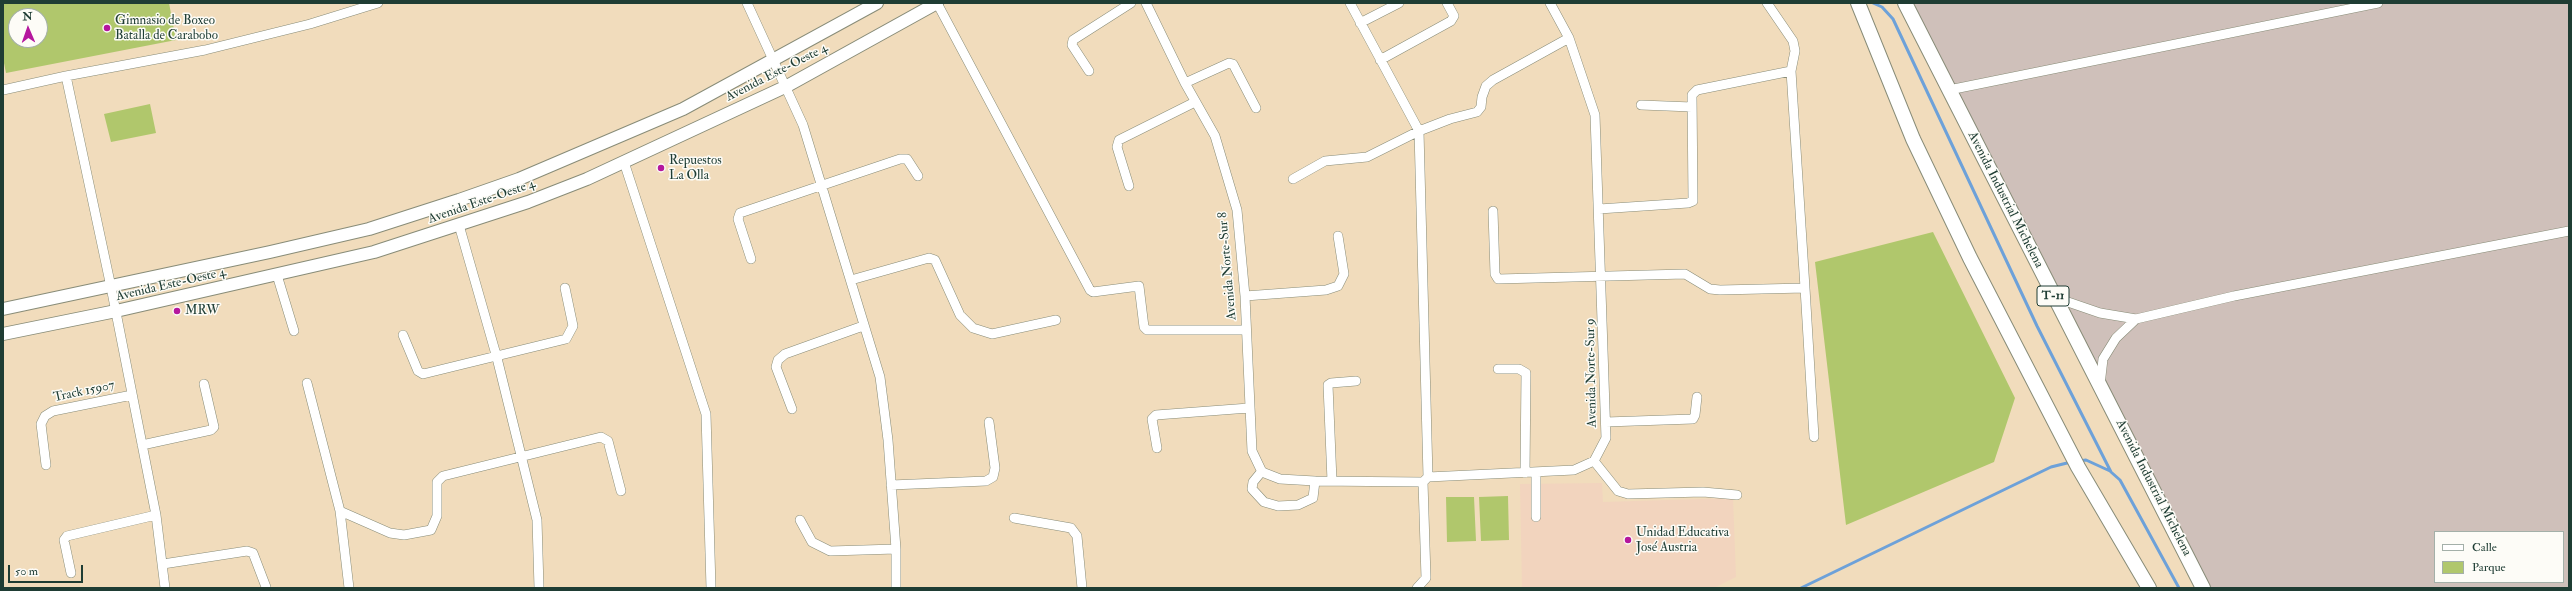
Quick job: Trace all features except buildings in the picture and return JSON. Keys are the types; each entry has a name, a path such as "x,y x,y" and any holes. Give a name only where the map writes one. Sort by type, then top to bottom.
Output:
{"main road":[{"path":"3,309 112,287 368,229 519,179 683,109 876,3"},
{"name":"Avenida Este-Oeste 4","path":"3,334 116,311 374,252 528,202 624,162 787,86 937,3"},
{"name":"Avenida Industrial Michelena","path":"1905,3 2204,588"},
{"path":"1859,4 1913,139 1970,258 2069,452 2149,588"}],"street":[{"path":"3,90 66,76 205,50 310,24 378,3"},
{"path":"747,3 775,59 803,125 852,280 863,326 880,377 888,440 890,485 896,549 896,588"},
{"path":"937,3 1090,290 1093,292 1139,286 1144,327 1147,330 1246,330"},
{"path":"1089,72 1072,45 1073,40 1131,3"},
{"name":"Avenida Norte-Sur 8","path":"1146,3 1185,83 1215,136 1237,210 1245,296 1252,451 1262,471"},
{"path":"1350,3 1419,131 1426,480 1426,578 1417,588"},
{"path":"1360,23 1399,3"},
{"path":"1380,60 1451,21 1454,16 1447,3"},
{"name":"Avenida Norte-Sur 9","path":"1550,3 1569,38 1595,115 1602,277 1606,438 1594,461"},
{"path":"1767,3 1793,41 1795,51 1791,71 1814,437"},
{"path":"1949,90 2378,3"},
{"path":"1293,179 1325,161 1367,157 1419,131 1444,121 1477,112 1481,106 1482,97 1486,86 1493,80 1569,38"},
{"path":"1185,83 1229,63 1233,64 1256,108"},
{"path":"1599,209 1688,203 1693,201 1692,95 1697,90 1791,71"},
{"path":"66,76 112,287 156,515 166,588"},
{"path":"1129,186 1117,147 1120,140 1195,102"},
{"path":"1641,105 1692,107"},
{"path":"751,259 738,219 740,213 822,184 900,159 907,159 918,176"},
{"path":"624,162 706,414 711,588"},
{"path":"1492,211 1495,274 1498,279 1685,274 1710,289 1805,288"},
{"path":"459,225 497,358 537,520 539,588"},
{"path":"2051,290 2068,302 2100,313 2136,319 2234,296 2569,231"},
{"path":"1245,296 1326,290 1338,286 1344,274 1338,236"},
{"path":"852,280 929,258 934,260 960,315 973,328 992,334 1056,320"},
{"path":"277,275 294,331"},
{"path":"403,335 418,371 423,374 497,358 566,339 573,326 565,288"},
{"path":"2100,386 2103,359 2116,338 2136,319"},
{"path":"792,409 776,368 778,360 785,354 863,326"},
{"path":"1498,369 1519,369 1526,373 1525,473"},
{"path":"1332,481 1328,385 1331,383 1356,381"},
{"path":"307,383 340,511 349,588"},
{"path":"142,445 211,430 214,427 204,384"},
{"name":"Track 15907","path":"46,465 41,424 45,416 53,412 132,395"},
{"path":"1606,422 1693,418 1696,415 1697,397"},
{"path":"1157,448 1152,419 1156,415 1249,408"},
{"path":"890,485 986,482 992,477 995,468 989,422"},
{"path":"340,511 390,534 404,535 431,530 437,516 437,482 443,476 601,437 606,438 621,491"},
{"path":"1315,481 1313,498 1298,505 1278,506 1264,502 1252,489 1253,482 1262,471 1280,479 1315,481 1426,480 1574,470 1594,461 1618,491 1628,494 1703,492 1737,495"},
{"path":"1536,472 1536,517"},
{"path":"71,574 64,540 67,536 156,515"},
{"path":"1014,518 1071,528 1077,536 1082,588"},
{"path":"800,520 812,542 830,552 896,549"},
{"path":"163,564 247,551 252,553 266,587"}],"shaded area":[{"path":"1905,3 2569,3 2569,588 2204,588"},
{"name":"Unidad Educativa José Austria","path":"1602,483 1603,502 1733,498 1736,577 1714,588 1522,588 1520,484"}],"green space":[{"name":"Gimnasio de Boxeo Batalla de Carabobo","path":"3,3 169,3 176,40 6,73 3,58"},
{"path":"150,104 156,133 111,142 104,114"},
{"path":"1933,232 2015,398 1994,462 1846,525 1815,262"},
{"path":"1508,496 1509,540 1481,541 1479,497"},
{"path":"1446,497 1474,497 1476,541 1447,542"}],"waterway":[{"path":"1873,3 1882,7 1893,19 2037,326 2111,472 2120,480 2179,588"},
{"path":"2079,461 2086,460 2110,471"},
{"path":"1801,588 2051,467 2071,462"}],"place":[{"name":"Gimnasio de Boxeo Batalla de Carabobo","path":"107,28"},
{"name":"Repuestos La Olla","path":"661,168"},
{"name":"MRW","path":"177,311"},
{"name":"Unidad Educativa José Austria","path":"1628,540"}]}
